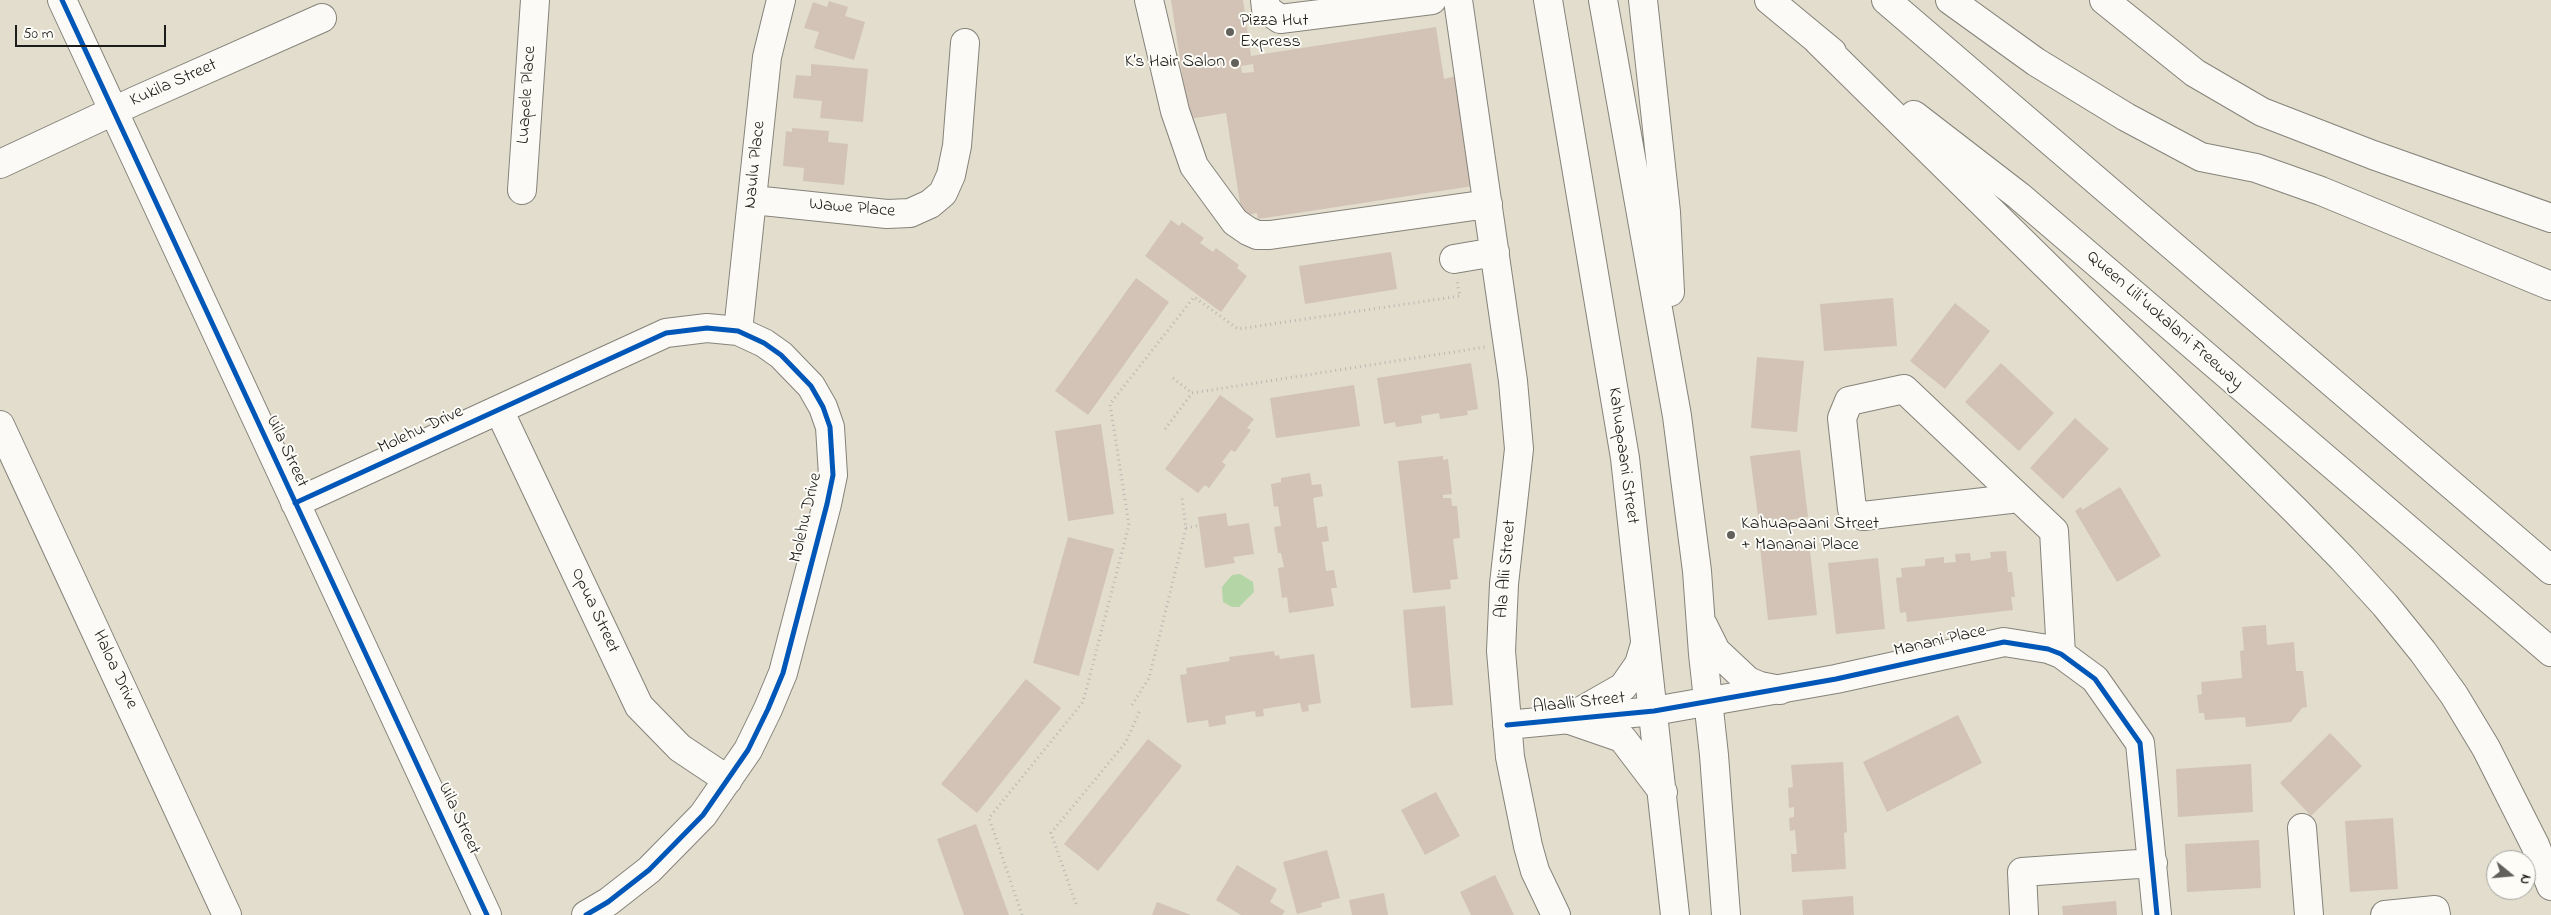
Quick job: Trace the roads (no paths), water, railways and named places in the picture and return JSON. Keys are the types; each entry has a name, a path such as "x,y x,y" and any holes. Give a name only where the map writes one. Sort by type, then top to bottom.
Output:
{"main road":[{"name":"Uila Street","path":"62,0 487,915"},
{"name":"Luapele Place","path":"522,190 535,0"},
{"name":"Naulu Place","path":"738,331 767,57 781,0"},
{"path":"1149,0 1175,111 1194,166 1235,222 1248,232 1258,235 1270,235 1489,211"},
{"path":"1265,0 1266,9 1280,19 1432,0"},
{"name":"Ala Alii Street","path":"1458,0 1513,381 1519,449 1504,584 1501,650 1507,704 1507,726 1520,816 1535,871 1556,915"},
{"name":"Kahuapaani Street","path":"1548,0 1625,458 1645,644 1664,793 1675,915"},
{"path":"1603,0 1677,416 1697,572 1726,915"},
{"path":"1643,0 1666,212 1677,416"},
{"name":"Queen Liliʻuokalani Freeway","path":"1769,0 1818,42 2019,196 2551,652"},
{"path":"1886,0 2551,570"},
{"path":"1950,0 2036,62 2126,117 2201,157 2256,168 2321,191 2547,283"},
{"path":"2104,0 2195,73 2262,112 2373,155 2551,218"},
{"name":"Kukila Street","path":"0,164 114,110 322,18"},
{"path":"1818,42 2295,510 2385,605 2428,659 2486,748 2535,844 2551,886"},
{"name":"Wawe Place","path":"752,200 887,214 910,213 930,204 943,193 951,175 957,146 965,44"},
{"path":"1455,266 1495,252"},
{"name":"Molehu Drive","path":"295,504 666,333 707,328 738,331 764,343 781,355 810,386 823,407 830,427 833,475 828,504 783,673 748,750 703,815 676,845 642,876 608,902 586,915"},
{"path":"2019,498 1863,516 1852,509 1842,418 1849,402 1904,389 2054,531 2060,654"},
{"name":"Opua Street","path":"499,410 639,706 680,748 728,780"},
{"name":"Haloa Drive","path":"0,425 228,915"},
{"path":"1701,621 1716,651 1748,681 1760,686 1780,690"},
{"name":"Manani Place","path":"1654,711 1709,700 1780,690 2004,642 2048,649 2060,654 2095,679 2140,743 2157,915"},
{"path":"1567,719 1623,687 1639,664 1645,644"},
{"name":"Alaalli Street","path":"1507,726 1654,711"},
{"path":"1567,719 1622,738 1664,793"},
{"path":"2302,828 2309,915"},
{"path":"2024,915 2022,872 2153,863"},
{"path":"2385,915 2435,910 2436,915"}],"place":[{"name":"Pizza Hut Express","path":"1230,32"},
{"name":"K’s Hair Salon","path":"1235,63"},
{"name":"Kahuapaani Street + Mananai Place","path":"1731,535"}]}
